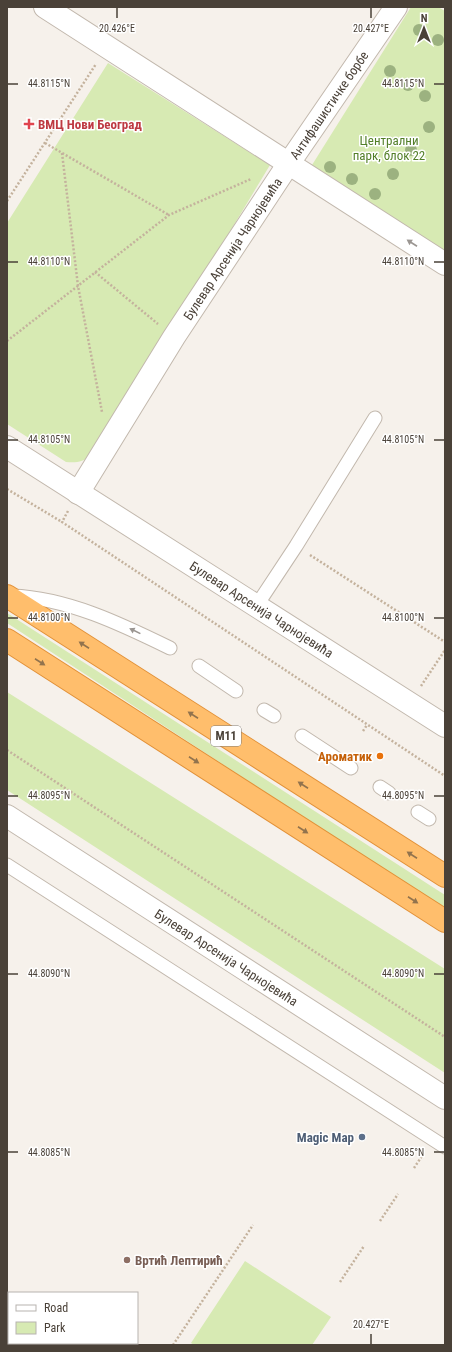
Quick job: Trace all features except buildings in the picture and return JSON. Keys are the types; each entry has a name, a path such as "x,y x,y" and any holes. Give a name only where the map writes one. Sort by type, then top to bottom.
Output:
{"highway":[{"name":"M11","path":"7,596 445,876"},
{"path":"7,640 445,921"}],"street":[{"path":"45,7 289,163"},
{"name":"Антифашистичке борбе","path":"289,163 396,7"},
{"name":"Булевар Арсенија Чарнојевића","path":"78,493 174,338 289,163 445,264"},
{"name":"Булевар Арсенија Чарнојевића","path":"7,447 445,726"},
{"name":"Булевар Арсенија Чарнојевића","path":"7,816 445,1098"}],"lane":[{"path":"257,605 296,546 375,418"},
{"path":"7,596 29,597 70,607 123,625 170,648"},
{"path":"199,666 236,691"},
{"path":"302,736 352,768"},
{"path":"7,865 445,1147"}],"path":[{"path":"7,201 107,47"},
{"path":"45,143 169,215"},
{"path":"62,153 78,286 109,445"},
{"path":"7,341 169,215 254,179"},
{"path":"95,272 174,338"},
{"path":"7,489 62,522 445,776"},
{"path":"62,522 78,493"},
{"path":"296,546 445,642"},
{"path":"410,704 445,650"},
{"path":"363,731 367,725"},
{"path":"7,750 445,1037"},
{"path":"380,1222 398,1194"},
{"path":"173,1345 253,1225"},
{"path":"340,1282 364,1246"}],"green space":[{"name":"Централни парк, блок 22","path":"411,7 438,7 445,11 445,252 312,165"},
{"path":"108,63 270,165 104,441 88,458 79,462 66,462 7,424 7,223"},
{"path":"7,613 445,895 445,910 7,623"},
{"path":"7,692 445,969 445,1073 7,790"},
{"path":"245,1261 331,1317 312,1345 194,1345 191,1343"}],"place":[{"name":"ВМЦ Нови Београд","path":"29,124"},
{"name":"Ароматик","path":"380,756"},
{"name":"Magic Map","path":"362,1137"},
{"name":"Вртић Лептирић","path":"127,1260"}]}
